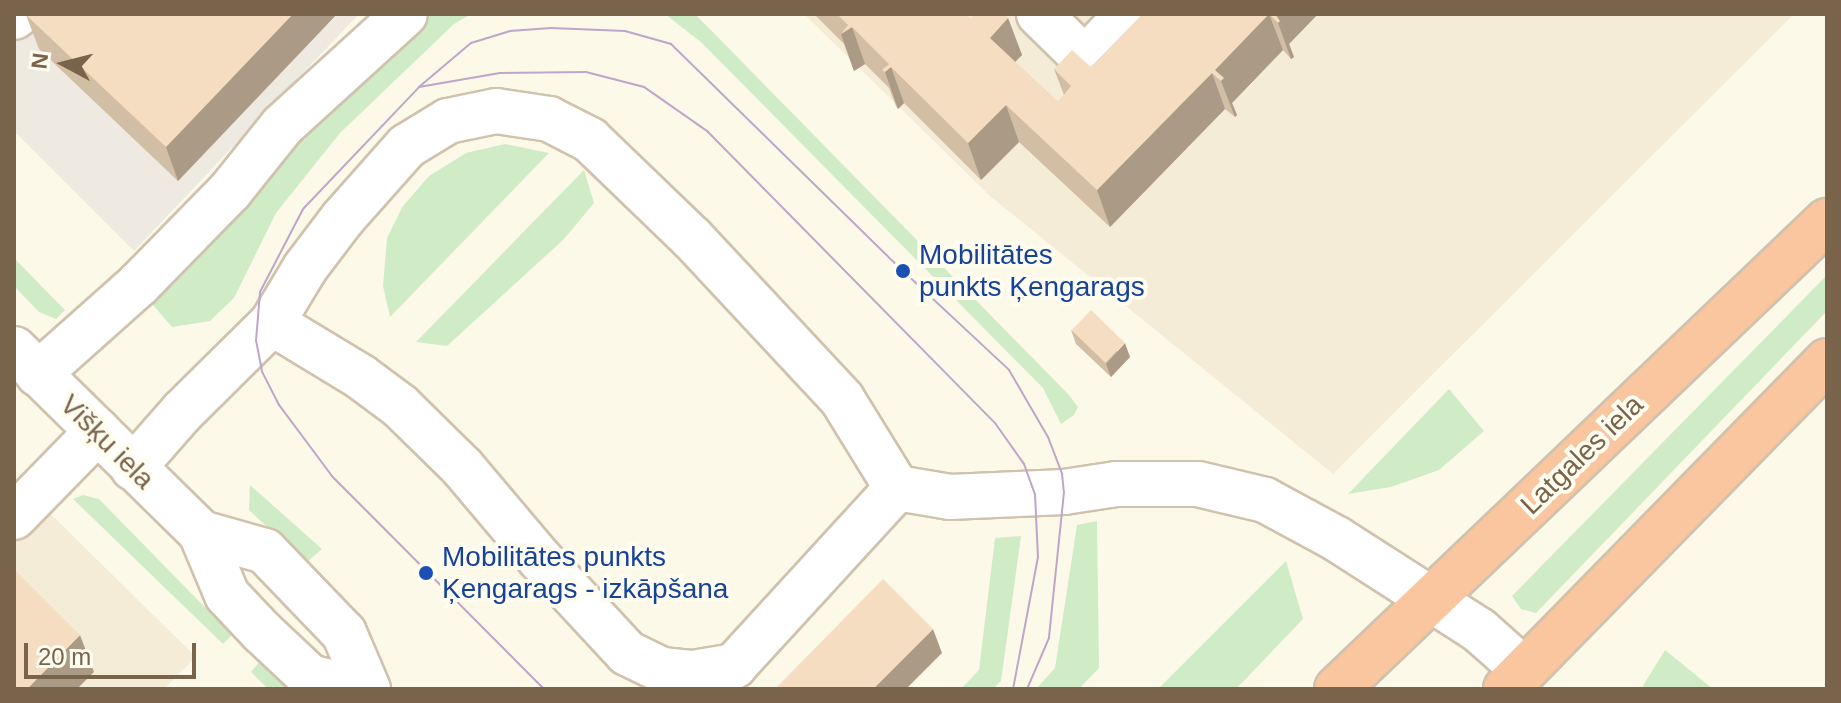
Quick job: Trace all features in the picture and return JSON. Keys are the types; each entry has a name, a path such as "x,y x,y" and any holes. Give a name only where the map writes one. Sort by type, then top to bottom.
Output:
{"highway":[{"name":"Latgales iela","path":"1337,689 1827,221"},
{"path":"1515,680 1827,361"}],"street":[{"path":"26,362 94,326 209,212 282,126 405,14"},
{"path":"1039,14 1085,59 1128,14"},
{"path":"133,468 182,412 272,323 305,268 343,218 407,146 448,121 496,111 549,119 590,140 692,238 800,351 842,399 897,488 950,497 1064,492 1116,484 1198,484 1265,500 1337,539 1479,630 1515,680"},
{"path":"272,323 361,377 400,406 463,468 540,559 627,653 662,670 693,673 734,666 897,488"},
{"name":"Višķu iela","path":"26,362 201,533 227,595 262,632 310,677 357,689"},
{"path":"14,517 98,431"},
{"name":"Višķu iela","path":"201,533 265,551 344,633 368,689"}],"shaded area":[{"path":"14,14 359,14 134,251 14,131"},
{"path":"804,14 1794,14 1333,474 990,196"},
{"path":"14,478 196,657 164,689 14,689"}],"green space":[{"path":"422,14 471,14 454,24 340,133 276,213 234,298 210,321 172,327 152,304 323,109"},
{"path":"665,14 695,14 1069,395 1078,407 1074,415 1061,424 1043,388 702,43"},
{"path":"505,144 549,153 390,317 383,286 387,238 403,206 429,176 466,153"},
{"path":"584,170 594,203 564,239 447,346 416,342"},
{"path":"14,258 65,310 56,319 39,312 14,286"},
{"path":"1827,275 1827,311 1536,613 1521,609 1512,596"},
{"path":"1449,389 1484,431 1439,470 1391,487 1348,494"},
{"path":"250,485 322,549 306,563 249,510"},
{"path":"83,495 99,499 232,635 223,644 73,499"},
{"path":"1097,521 1099,668 1079,689 1036,689 1055,668 1077,525"},
{"path":"1021,536 1001,681 993,689 961,689 979,670 995,538"},
{"path":"1286,561 1303,619 1236,689 1158,689"},
{"path":"1665,650 1713,689 1641,689"},
{"path":"260,661 288,689 268,689 251,672"}],"building":[{"path":"27,14 293,14 166,147"},
{"path":"837,14 965,14 970,19 975,14 1004,14 1008,18 990,38 1058,102 1071,86 1054,69 1072,50 1091,67 1143,14 1269,14 1215,70 1224,78 1221,81 1212,73 1097,190 1006,105 968,143 891,67 885,72 882,70 889,64 852,27 841,34 848,25"},
{"path":"1091,310 1125,343 1105,363 1072,330"},
{"path":"14,569 80,635 27,689 14,689"},
{"path":"883,579 933,629 873,689 775,689"}],"tram line":[{"path":"544,689 332,476 279,405 262,371 256,341 260,292 303,209 419,87 471,43 510,31 551,28 625,31 671,44 1009,370 1048,437 1062,474 1064,492 1049,638 1027,689"},
{"path":"419,87 500,73 586,72 644,87 707,131 995,423 1024,464 1035,494 1038,557 1013,689"}],"place":[{"name":"Mobilitātes punkts Ķengarags","path":"903,271"},
{"name":"Mobilitātes punkts Ķengarags - izkāpšana","path":"426,573"}]}
